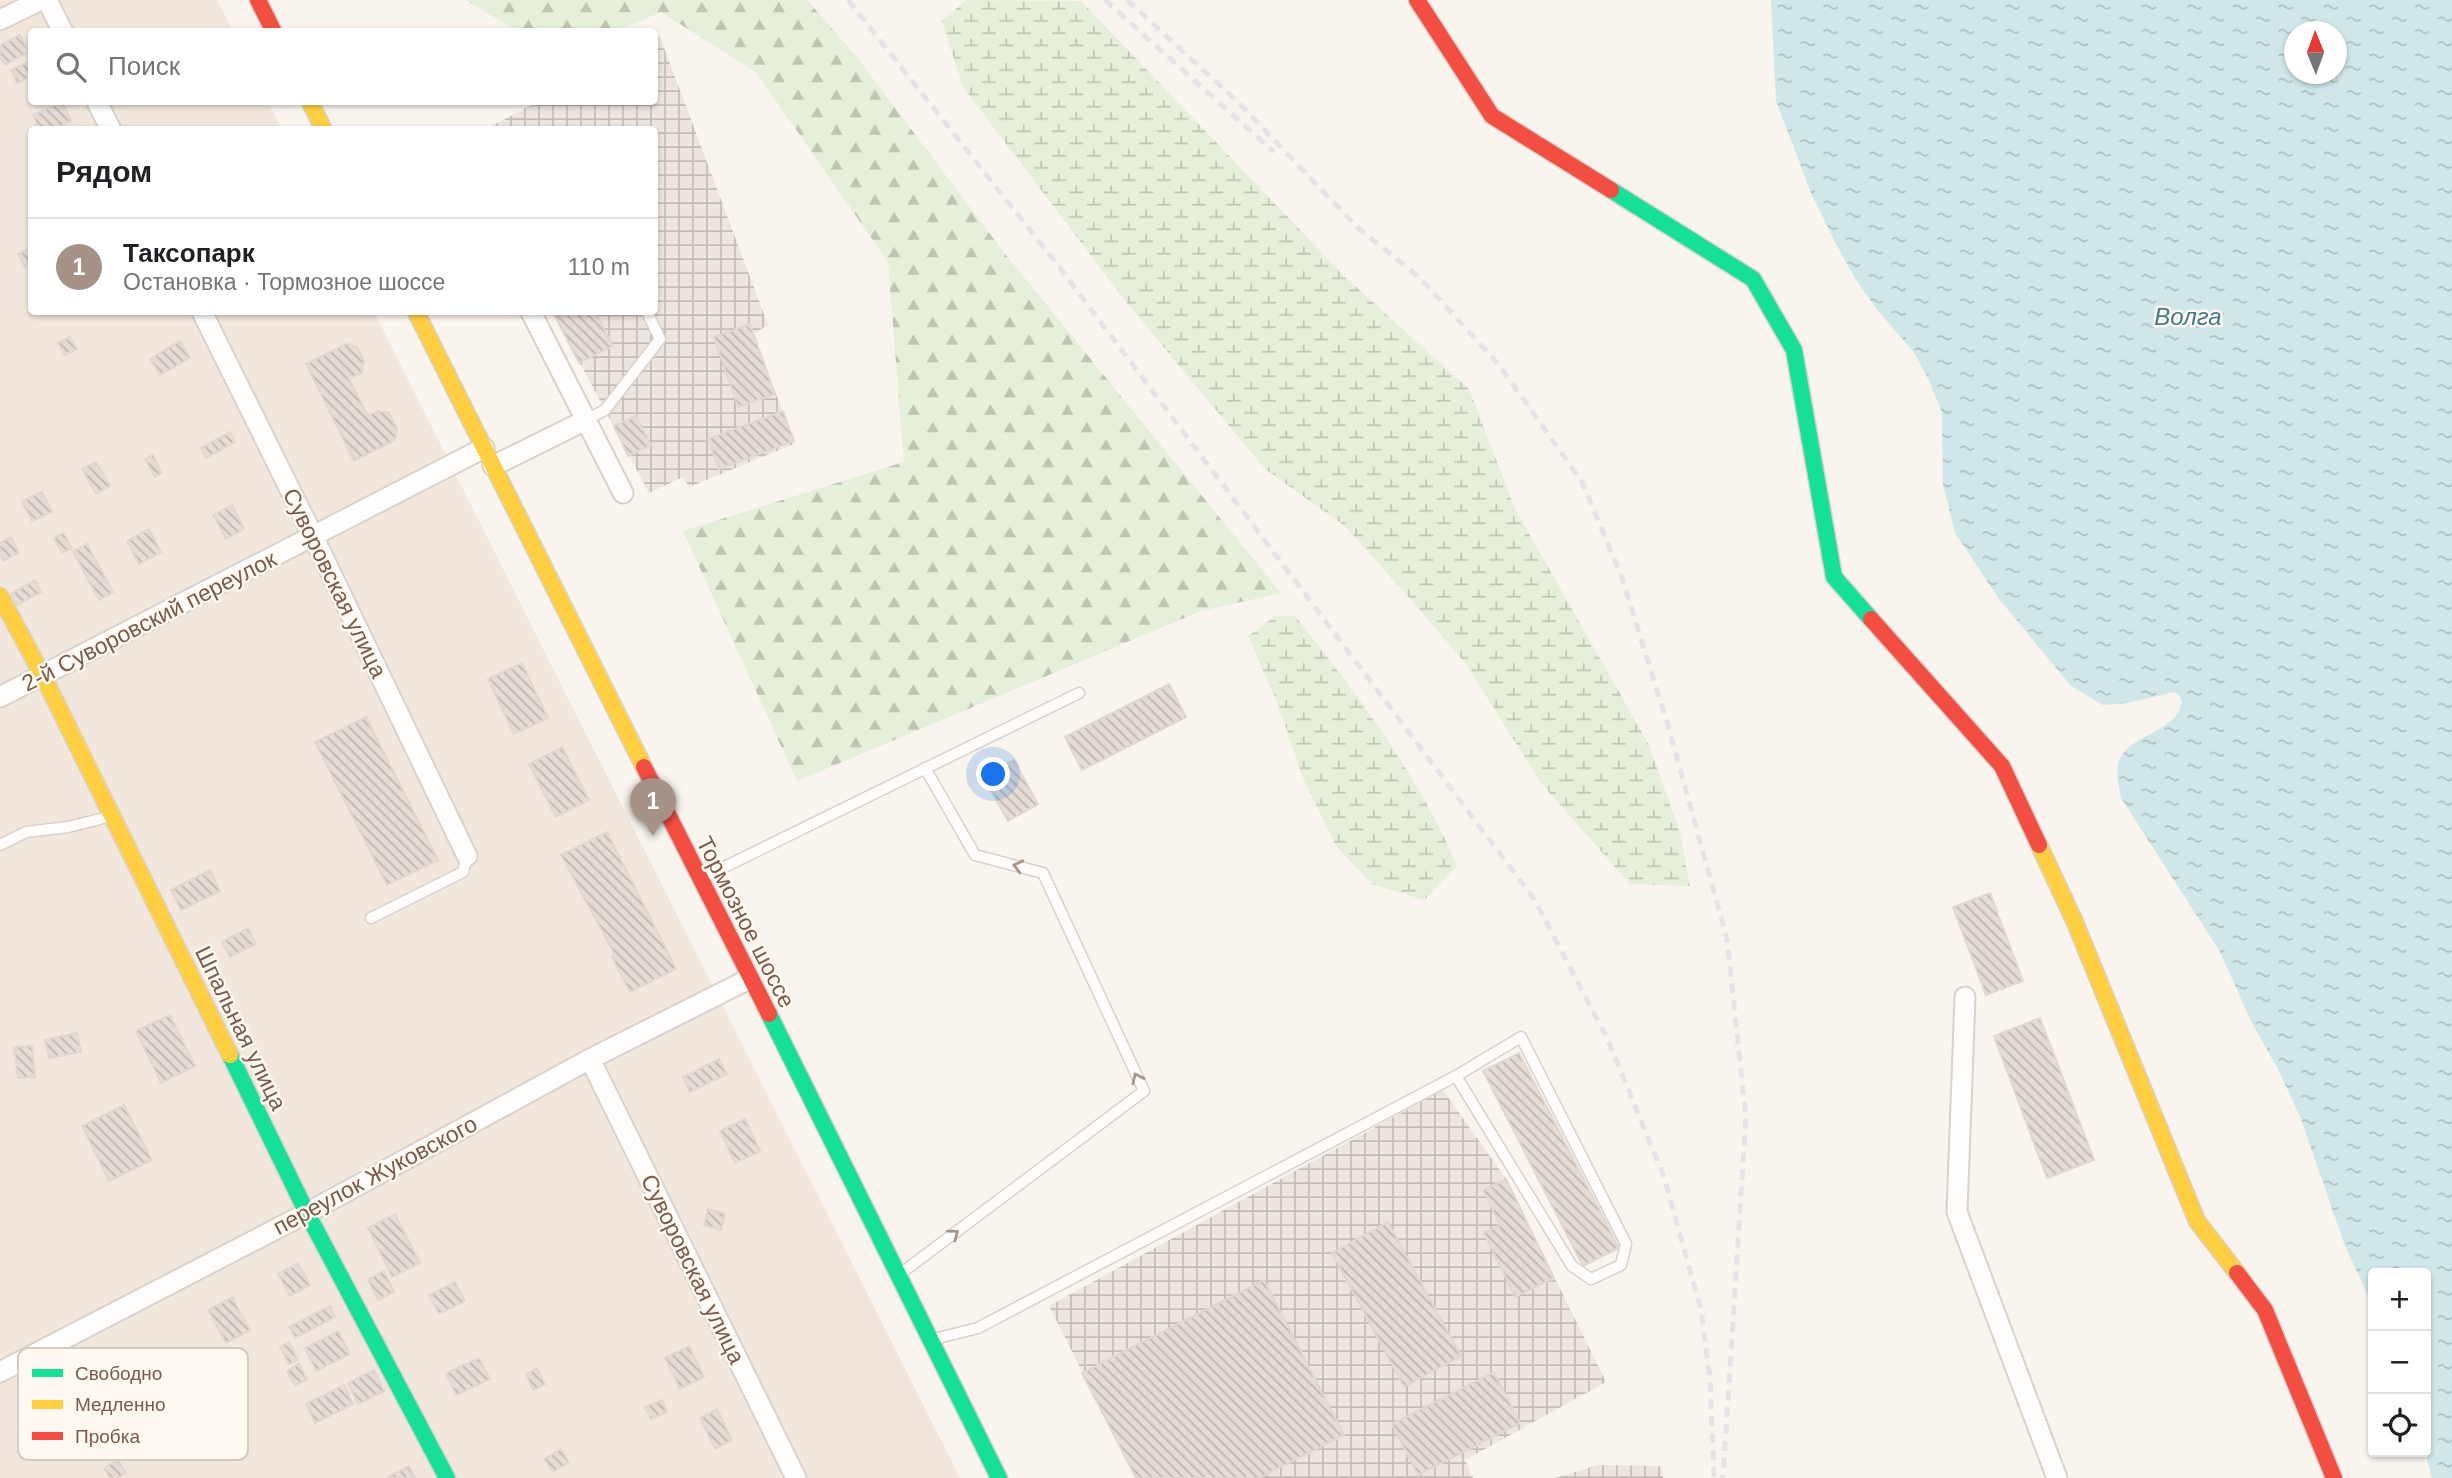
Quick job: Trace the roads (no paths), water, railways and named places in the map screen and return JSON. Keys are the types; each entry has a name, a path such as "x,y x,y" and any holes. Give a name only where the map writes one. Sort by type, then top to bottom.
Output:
{"street":[{"path":"0,20 41,0"},
{"path":"47,0 61,28"},
{"path":"258,0 272,28"},
{"path":"1417,0 1492,116 1754,279 1794,350 1834,578 2002,766 2074,920 2197,1221 2266,1310 2334,1478"},
{"path":"98,105 109,126"},
{"path":"312,105 322,126"},
{"name":"Суворовская улица","path":"203,315 467,856"},
{"name":"Тормозное шоссе","path":"417,315 699,880 900,1275 999,1478"},
{"path":"533,315 623,493"},
{"path":"493,466 586,420"},
{"name":"2-й Суворовский переулок","path":"0,697 484,449"},
{"name":"Шпальная улица","path":"0,596 43,676 307,1213 447,1478"},
{"name":"переулок Жуковского","path":"46,1348 307,1213 590,1059 749,979"},
{"path":"1965,997 1957,1212 2056,1478"},
{"name":"Суворовская улица","path":"590,1059 796,1478"},
{"name":"переулок Жуковского","path":"0,1372 18,1363"}],"lane":[{"path":"586,420 605,410 660,339 648,315"},
{"path":"699,880 1079,693"},
{"path":"900,1275 1144,1091 1043,873 975,855 925,768"},
{"path":"0,845 26,832 68,827 112,816"},
{"path":"371,918 463,872 467,856"},
{"path":"931,1340 978,1328 1456,1076 1521,1037 1626,1244 1621,1265 1591,1279 1572,1266 1456,1076"}],"water":[{"name":"Волга","path":"1771,0 2452,0 2452,1478 2432,1478 2426,1457 2431,1457 2431,1268 2368,1268 2368,1295 2345,1246 2301,1119 2279,1071 2252,1023 2219,950 2121,798 2117,774 2122,755 2139,740 2171,721 2182,702 2179,695 2174,692 2128,703 2103,705 2071,686 1999,599 1955,533 1943,484 1942,413 1929,380 1913,351 1878,311 1856,280 1811,193 1776,101"}],"railway":[{"path":"848,0 1060,268 1534,899 1608,1040 1664,1177 1701,1310 1710,1380 1714,1478"},
{"path":"1105,0 1274,152"},
{"path":"1127,0 1237,101 1357,227 1420,278 1499,365 1582,482 1621,575 1667,722 1727,939 1746,1117 1723,1478"}],"place":[{"name":"Таксопарк","path":"653,836"}]}
